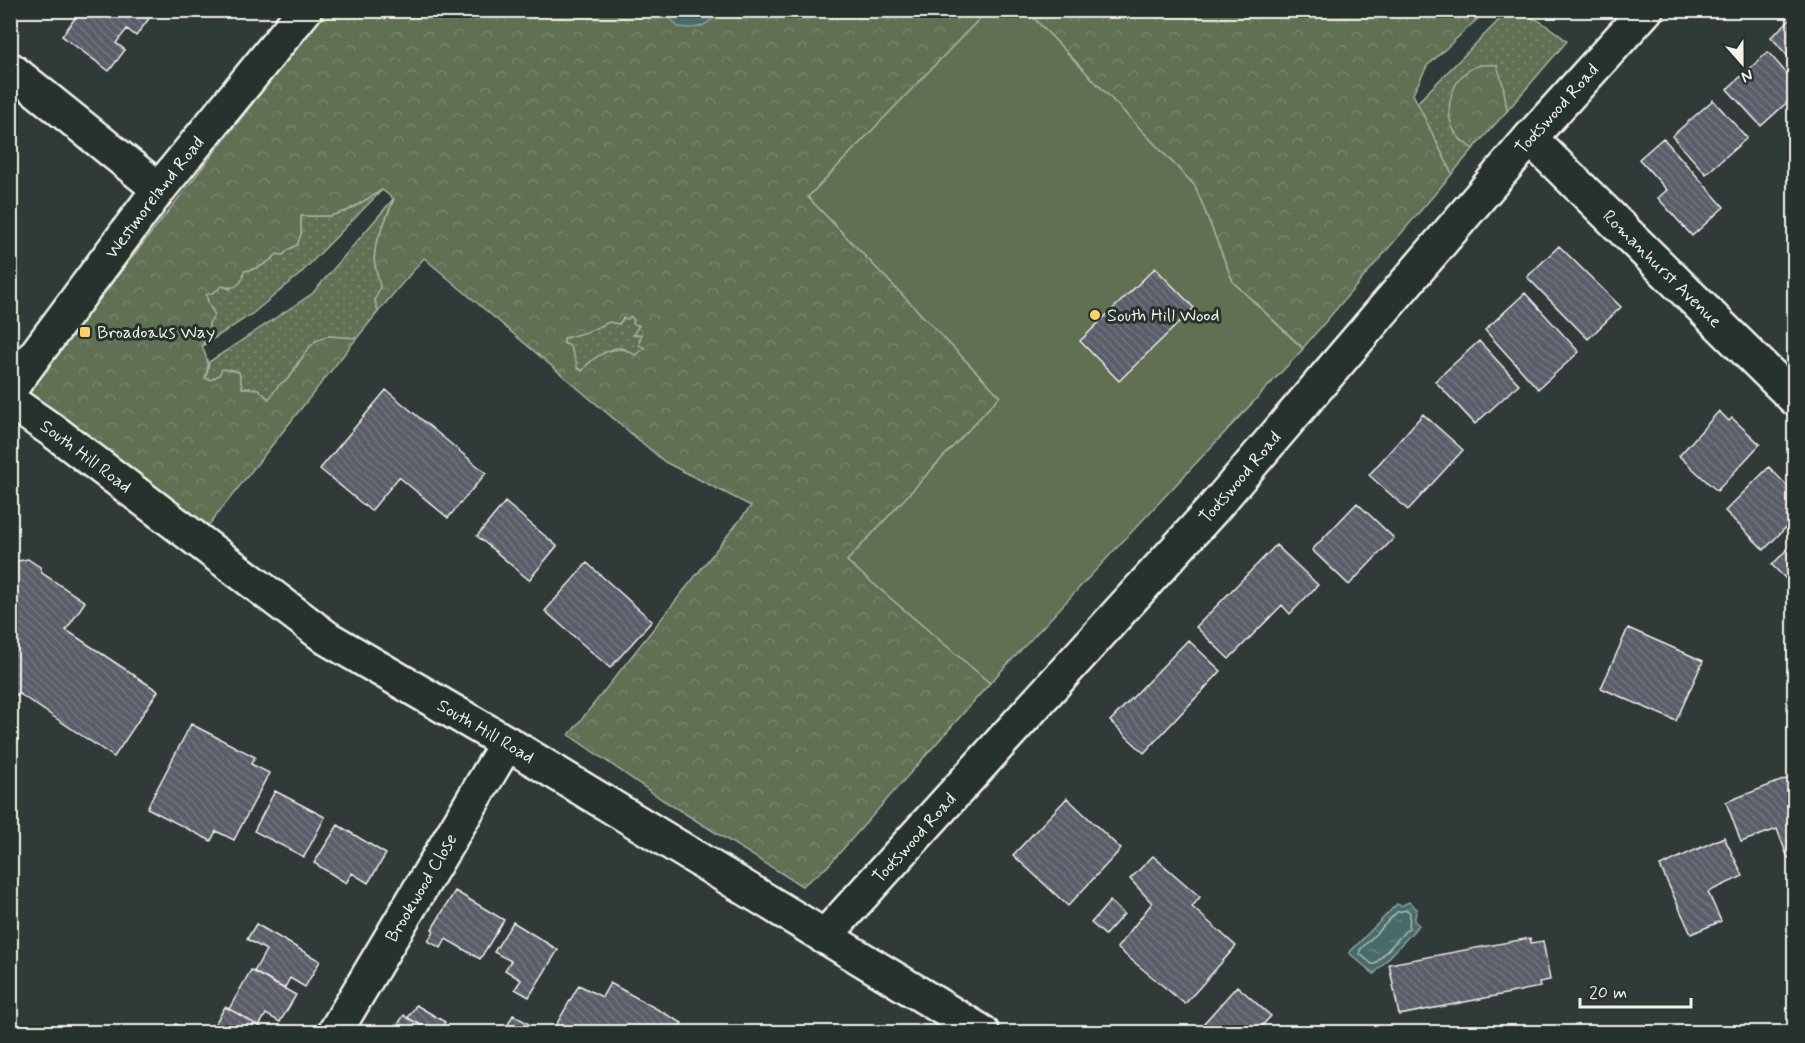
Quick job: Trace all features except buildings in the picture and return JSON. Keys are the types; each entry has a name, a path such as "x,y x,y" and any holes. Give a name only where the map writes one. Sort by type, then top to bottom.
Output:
{"street":[{"name":"Westmoreland Road","path":"10,389 159,189 306,10"},
{"name":"Tootswood Road","path":"824,937 1212,510 1530,138 1646,10"},
{"path":"10,69 159,189"},
{"name":"Romanhurst Avenue","path":"1530,138 1794,398"},
{"name":"South Hill Road","path":"10,401 56,433 327,638 507,743 982,1032"},
{"name":"Brookwood Close","path":"335,1032 507,743"}],"green space":[{"path":"325,11 987,11 808,197 1000,396 847,561 990,683 827,867 802,886 663,800 569,735 751,506 665,462 424,258 378,312 375,300 380,287 374,260 376,244 394,199 382,190 349,210 330,216 301,216 301,234 297,245 283,255 277,254 262,266 244,271 242,280 234,287 222,286 206,295 215,315 209,323 209,332 202,346 207,362 205,378 211,380 219,375 222,369 239,372 242,388 258,389 269,399 278,386 290,377 306,351 316,341 328,336 357,338 208,526 26,393","holes":["630,316 634,320 633,324 639,325 633,335 641,334 639,345 645,348 635,355 621,349 607,352 593,360 582,371 577,368 569,345 564,344 564,338 587,332 609,322 619,324 623,318 628,319"]},
{"name":"South Hill Wood","path":"987,11 1027,11 1195,186 1233,282 1303,349 990,683 847,561 1000,396 808,197"},
{"name":"South Hill Wood","path":"1027,11 1486,11 1427,66 1413,94 1452,174 1303,348 1233,282 1195,186"},
{"path":"1508,11 1532,17 1567,41 1507,111 1503,85 1455,133 1473,149 1452,174 1417,103"},
{"path":"1480,65 1497,65 1507,111 1473,149 1458,136 1452,125 1449,115 1452,94 1461,76 1469,70"},
{"path":"382,190 298,276 252,314 202,346 209,321 206,294 222,286 230,289 244,271 270,261 277,254 283,255 297,245 301,234 301,216 330,216 349,210"},
{"path":"394,198 376,244 374,260 381,287 375,300 378,312 357,338 328,336 298,362 290,377 278,386 270,400 258,389 242,388 239,372 230,369 211,380 205,378 209,362 312,294"},
{"path":"630,316 639,324 634,335 641,334 646,348 635,355 617,348 600,356 582,371 577,368 569,345 564,344 564,338 587,332 609,322 619,324 624,318"}],"water":[{"path":"671,10 721,11 702,26 692,28 678,27 671,19"},
{"path":"1409,902 1417,909 1414,921 1419,925 1374,974 1349,953 1397,904 1401,906"}],"place":[{"name":"South Hill Wood","path":"1095,315"},
{"name":"Broadoaks Way","path":"85,332"}]}
